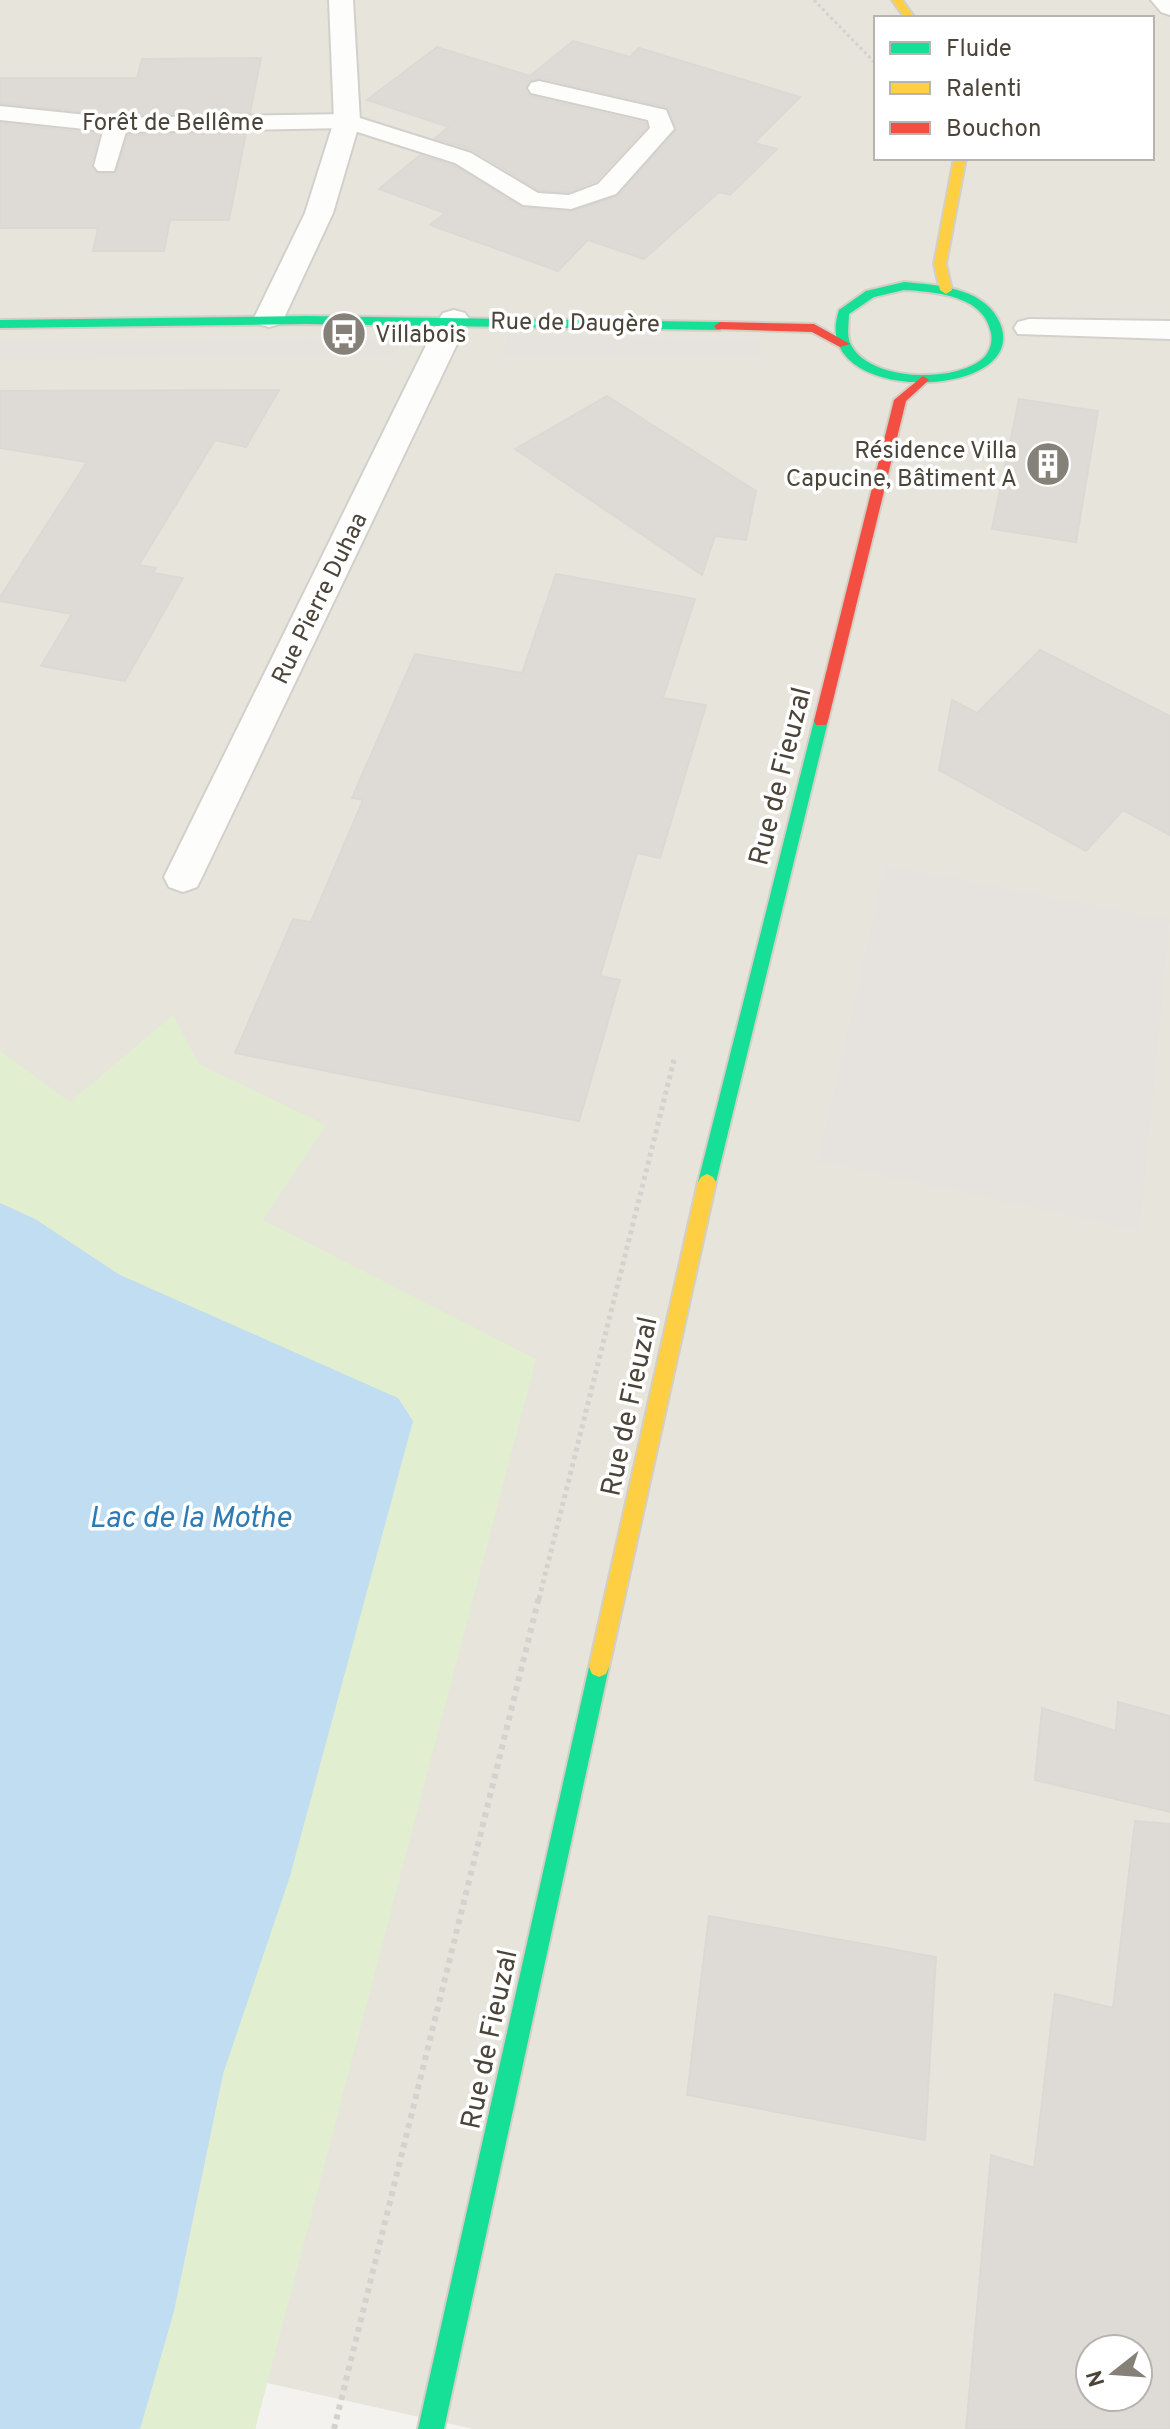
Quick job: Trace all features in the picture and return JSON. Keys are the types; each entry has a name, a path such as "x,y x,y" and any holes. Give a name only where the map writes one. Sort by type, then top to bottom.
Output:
{"street":[{"path":"269,318 319,213 347,121 341,0"},
{"path":"1163,0 1170,7"},
{"path":"946,290 940,264 960,160"},
{"path":"904,286 940,264"},
{"path":"1029,328 999,343 986,362 959,376 923,380 875,369 856,358 844,344 843,313 866,294 904,286 946,290 963,296 990,314 1029,328 1170,330"},
{"name":"Rue de Daugère","path":"814,328 843,313"},
{"path":"990,314 998,328 999,343"},
{"name":"Rue de Daugère","path":"0,324 269,318 454,319 814,328 844,344"},
{"name":"Rue Pierre Duhaa","path":"183,877 454,319"},
{"path":"875,369 900,400 923,380"},
{"name":"Rue de Fieuzal","path":"431,2429 709,1172 900,400"}],"lane":[{"name":"Forêt de Bellême","path":"0,113 116,125 347,121 463,158 532,200 571,202 607,189 662,129 658,115 539,88"},
{"path":"106,166 116,125"}],"path":[{"path":"814,0 874,62"},
{"path":"334,2429 653,1135 679,1044"}],"shaded area":[{"path":"0,0 1170,0 1170,2429 473,2429 267,2383 255,2429 0,2429"},
{"path":"507,336 760,339 760,358 503,356"},
{"path":"400,337 393,355 0,360 0,341"},
{"path":"885,865 1170,920 1140,1231 818,1161"}],"green space":[{"path":"173,1015 199,1064 326,1125 263,1220 536,1359 255,2429 140,2429 174,2311 223,2074 290,1876 294,1354 120,1275 35,1219 0,1203 0,1051 70,1102"}],"water":[{"name":"Lac de la Mothe","path":"0,1203 35,1219 120,1275 398,1398 413,1421 290,1876 223,2074 174,2311 140,2429 0,2429"}],"building":[{"path":"573,41 630,57 639,48 800,97 754,143 777,149 730,195 719,192 644,259 588,240 558,271 430,225 445,213 379,189 420,155 454,166 523,208 572,212 618,196 676,131 667,107 540,78 528,81 525,90 530,96 646,123 647,127 596,181 569,192 539,190 473,150 435,138 449,127 367,100 437,47 530,76"},
{"path":"261,58 250,113 116,115 0,103 0,78 137,78 142,59"},
{"path":"0,123 99,134 91,165 98,174 116,173 128,135 246,133 229,220 170,220 164,251 93,251 98,228 0,228"},
{"path":"279,390 246,447 215,440 139,565 156,568 153,573 183,578 125,681 41,666 72,614 0,601 0,597 87,462 0,448 0,391"},
{"path":"607,396 756,491 746,540 715,536 702,575 515,449"},
{"name":"Résidence Villa Capucine, Bâtiment A","path":"1019,399 1098,411 1076,542 992,529"},
{"path":"556,574 695,599 663,698 706,705 660,858 637,853 600,976 620,980 579,1121 235,1053 293,919 311,922 363,800 352,798 415,654 522,673"},
{"path":"1040,650 1170,716 1170,835 1123,810 1086,851 939,770 952,700 977,713"},
{"path":"1118,1702 1170,1716 1170,1812 1035,1780 1042,1708 1116,1731"},
{"path":"1135,1821 1170,1824 1170,2429 966,2429 991,2155 1034,2168 1055,1994 1113,2008"},
{"path":"709,1916 936,1957 925,2140 687,2095"}],"traffic: fast":[{"path":"904,286 946,291 972,300 983,308 992,318 998,336 991,357 970,371 930,379 888,374 869,368 854,358 843,340 843,313 870,294 904,286"},
{"path":"0,324 306,320 720,326"},
{"path":"707,1182 821,721"},
{"path":"431,2429 599,1667"}],"traffic: slow":[{"path":"897,0 909,16"},
{"path":"946,290 940,264 960,160"},
{"path":"599,1667 707,1182"}],"traffic: jam":[{"path":"720,326 814,328 844,344"},
{"path":"821,721 900,400 923,380"}],"place":[{"name":"Villabois","path":"344,334"},
{"name":"Résidence Villa Capucine, Bâtiment A","path":"1048,464"}]}
